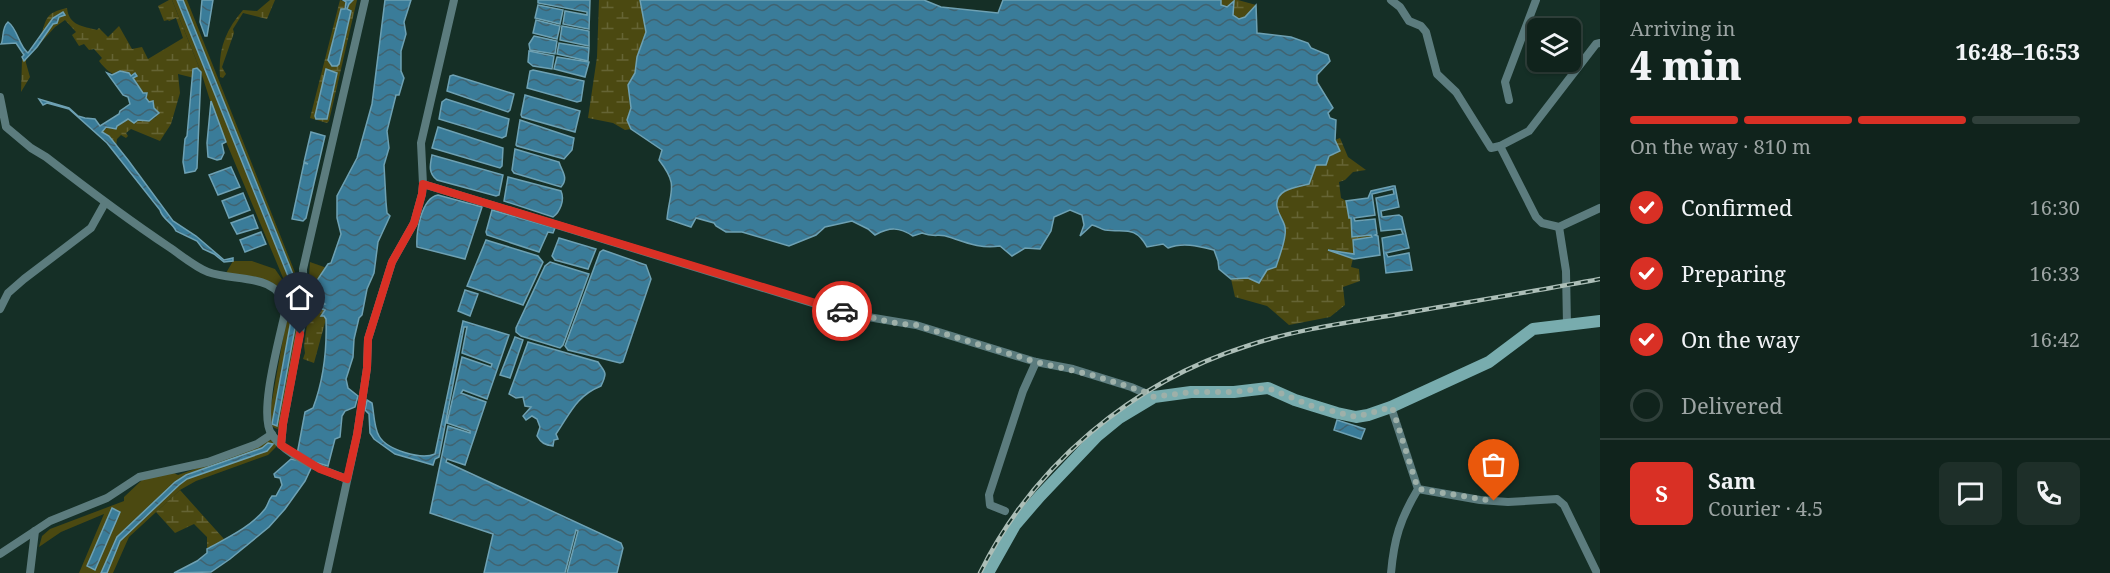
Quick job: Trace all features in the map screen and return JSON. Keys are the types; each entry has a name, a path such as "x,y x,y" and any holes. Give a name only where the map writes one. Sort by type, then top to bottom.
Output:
{"street":[{"path":"281,445 304,311 303,268 365,0"},
{"path":"327,573 357,435 367,368 368,339 392,262 414,223 422,194 421,143 454,0"},
{"path":"1391,0 1400,7 1409,21 1421,26 1426,32 1437,74 1456,92 1491,148 1500,146 1529,131 1596,44 1600,44"},
{"path":"1509,100 1505,82 1536,0"},
{"path":"0,97 3,127 105,203 208,272 254,280 274,287 284,298 286,308 267,403 266,420 272,434 281,445 309,463 347,479"},
{"path":"1500,146 1536,217 1542,222 1559,226 1600,208"},
{"path":"423,184 822,306 879,320 916,325 1036,362 1072,369 1131,387 1154,397"},
{"path":"0,309 8,293 91,228 105,203"},
{"path":"1559,226 1566,271 1567,325"},
{"path":"988,573 1015,525 1040,496 1097,436 1119,418 1154,397 1191,392 1233,392 1268,388 1312,406 1356,417 1392,407 1490,362 1533,329 1600,321"},
{"path":"1005,511 990,505 988,495 1023,391 1036,362"},
{"path":"1391,573 1394,543 1408,506 1418,489 1392,407"},
{"path":"0,554 50,521 107,498 139,477 208,462 257,444 272,434"},
{"path":"1418,489 1480,500 1508,502 1557,499 1564,505 1597,573"},
{"path":"30,573 35,531"}],"green space":[{"path":"172,0 177,0 292,286 294,304 277,426 298,312 298,287 183,0 187,0 300,285 302,302 277,429 271,426 269,417 289,305 289,290 279,289 262,279 226,273 233,261 252,261 275,269 286,285 214,113 201,72"},
{"path":"172,0 201,72 197,68 194,78 178,74 180,93 171,124 160,141 131,129 126,133 128,136 126,138 121,135 117,139 116,146 102,131 105,127 117,126 128,119 134,122 149,121 156,117 154,108 133,78 136,76 135,73 124,77 115,75 106,69 99,61 102,58 94,49 89,50 84,44 79,46 72,35 76,32 65,20 37,46 53,24 57,23 62,12 40,38 50,15 67,8 74,22 97,30 99,28 108,37 119,26 132,49 142,47 148,59 183,38 176,18 164,21 158,6"},
{"path":"270,0 275,0 267,19 243,13 233,29 234,33 222,67 226,74 223,78 220,77 220,58 227,33 243,10 257,11"},
{"path":"340,0 346,2 344,9 341,10 328,60 351,11 347,10 349,4 357,0 329,121 327,123 310,118","holes":["326,70 337,73 327,119 316,119"]},
{"path":"599,0 640,0 646,32 637,57 635,73 628,85 631,108 627,120 631,129 625,130 613,123 588,118 597,57"},
{"path":"1221,0 1238,0 1256,5 1245,17 1239,19 1233,15 1233,2 1227,7 1221,5"},
{"path":"26,59 30,77 21,92 22,60"},
{"path":"1340,138 1348,157 1366,170 1353,172 1345,180 1339,182 1341,198 1346,201 1351,218 1352,236 1372,235 1373,237 1354,254 1329,249 1353,258 1351,267 1359,269 1360,281 1343,287 1345,305 1330,317 1289,325 1267,306 1235,297 1231,279 1248,278 1259,283 1267,270 1276,267 1284,243 1285,230 1277,207 1279,196 1293,188 1309,184 1316,165 1335,140"},
{"path":"310,262 327,268 308,289"},
{"path":"321,301 325,305 319,306 325,310 326,319 314,363 303,359 304,346 310,302"},
{"path":"269,440 274,441 277,446 268,455 196,481 180,490 129,537 113,573 79,573 104,514 61,532 39,547 42,536 50,529 124,501 124,497 143,479 174,473 178,475 259,446"},
{"path":"180,490 224,539 207,549 207,537 194,524 175,533 156,512"}],"water":[{"path":"177,0 183,0 298,287 298,312 277,426 272,424 294,304 292,286"},
{"path":"202,0 213,0 207,36 200,22"},
{"path":"343,0 353,0 347,9 351,11 339,64 332,66 328,60 341,9 345,9 346,2"},
{"path":"385,0 411,0 404,22 406,34 401,51 401,71 404,78 399,95 396,95 387,131 389,148 384,165 387,213 390,216 378,242 374,273 367,289 362,315 359,318 353,357 346,379 348,388 358,396 355,407 345,411 342,416 340,437 335,439 328,466 314,462 305,481 269,527 211,572 174,573 197,561 207,553 207,549 253,521 266,507 272,496 276,496 282,485 280,478 275,477 274,474 291,459 296,460 305,412 313,408 317,397 326,341 326,319 321,316 325,310 317,307 325,304 321,301 310,302 308,289 331,263 341,234 337,218 337,196 357,158 372,104"},
{"path":"538,0 590,0 589,29 563,24 565,11 587,15 587,12 538,3"},
{"path":"640,0 924,0 941,7 998,13 1003,0 1221,0 1221,5 1227,7 1234,1 1233,15 1239,19 1245,17 1256,5 1257,33 1291,37 1308,43 1311,48 1328,55 1330,61 1317,75 1317,82 1333,108 1328,113 1330,118 1336,120 1335,140 1340,151 1329,156 1326,165 1316,165 1309,184 1287,190 1279,196 1277,207 1285,227 1284,243 1276,267 1267,270 1259,283 1248,278 1231,279 1219,269 1214,250 1185,245 1168,248 1163,244 1147,247 1138,235 1129,231 1105,230 1092,225 1080,236 1084,225 1082,215 1070,210 1054,217 1051,231 1040,249 1025,248 1012,256 1000,246 980,246 943,235 922,233 913,236 894,229 875,235 852,221 825,227 816,235 789,246 742,232 726,232 714,223 696,218 691,227 667,219 672,188 669,176 659,160 662,150 631,129 627,120 631,108 628,85 635,73 637,57 646,32"},
{"path":"538,5 563,10 560,24 535,18"},
{"path":"63,12 65,15 59,17 57,23 53,24 24,61 22,57 24,55 16,43 1,44 4,27 8,22 28,53 53,18"},
{"path":"536,20 560,26 557,39 533,33"},
{"path":"562,26 589,31 589,46 560,40"},
{"path":"534,36 557,41 555,54 530,50 529,44"},
{"path":"559,43 589,48 588,61 557,54"},
{"path":"529,51 554,56 552,69 533,66 528,62"},
{"path":"557,57 589,62 585,77 554,69"},
{"path":"197,68 201,72 197,168 195,171 185,173 183,162 193,69"},
{"path":"326,69 337,73 327,119 316,119 315,116"},
{"path":"120,71 129,73 131,76 135,73 137,76 133,78 143,93 147,93 146,98 149,102 153,101 154,108 159,113 149,121 138,120 134,123 128,119 116,129 106,127 102,132 109,136 173,221 196,236 224,260 233,258 233,261 224,262 203,249 197,241 176,231 107,143 69,109 47,103 43,105 39,99 69,108 78,116 95,119 100,126 130,104 128,97 123,95 107,73 112,75"},
{"path":"530,71 584,81 581,101 577,102 527,88"},
{"path":"450,76 514,94 510,110 508,112 447,91"},
{"path":"525,95 580,111 575,132 522,117"},
{"path":"446,99 509,119 506,136 502,138 439,119 442,102"},
{"path":"211,101 226,142 222,144 224,153 221,159 217,160 208,157"},
{"path":"520,120 574,138 572,150 564,159 517,146"},
{"path":"438,127 503,148 502,166 500,168 432,148"},
{"path":"311,132 325,136 306,218 303,221 292,219 304,163 308,164 304,162"},
{"path":"515,149 559,162 565,178 561,187 514,173 512,170"},
{"path":"432,155 503,175 499,195 437,180 431,172"},
{"path":"231,167 240,187 218,195 209,175"},
{"path":"508,177 561,191 562,202 558,212 553,217 504,201"},
{"path":"1395,186 1399,207 1381,211 1382,217 1399,215 1402,217 1409,248 1386,253 1388,257 1409,253 1412,270 1386,273 1382,238 1403,234 1401,229 1381,231 1376,198 1394,194 1393,189 1372,194 1375,215 1354,218 1355,221 1375,219 1377,234 1375,235 1378,236 1380,255 1354,259 1328,250 1354,254 1353,240 1372,237 1371,235 1352,237 1351,218 1349,218 1346,201 1368,198 1371,191"},
{"path":"243,193 250,210 229,218 222,201"},
{"path":"438,195 482,207 465,259 417,247 417,233 424,209 427,202"},
{"path":"492,210 555,228 553,233 548,232 539,252 487,235"},
{"path":"253,215 258,228 237,234 231,223"},
{"path":"261,232 266,244 245,252 240,240"},
{"path":"559,238 596,249 588,269 555,260 552,256"},
{"path":"486,240 538,256 543,262 523,305 467,286"},
{"path":"603,250 646,265 651,279 623,362 620,363 568,350 565,346 600,252"},
{"path":"550,262 589,274 560,348 521,336 516,332 545,266"},
{"path":"465,290 478,294 470,316 458,311"},
{"path":"463,321 509,335 487,399 463,390 461,393 486,402 465,465 447,459 446,462 621,543 623,548 617,573 567,573 578,531 576,530 565,573 484,573 493,534 430,513 448,426 470,433 470,431 447,423 462,357 491,367 492,364 462,353 467,327 464,327 439,457 435,459 433,465 395,454 374,439 370,433 369,414 365,410 367,400 372,403 379,436 389,446 413,455 435,454"},
{"path":"515,337 523,340 510,378 500,375"},
{"path":"528,342 598,362 605,372 601,386 579,400 556,434 558,439 554,440 553,446 544,443 537,436 540,427 537,419 532,416 526,420 523,416 531,407 525,406 523,397 516,398 509,394"},
{"path":"1337,420 1365,429 1361,439 1334,430"},
{"path":"268,443 273,444 267,451 187,479 179,485 120,541 107,573 101,573 117,537 175,482 186,475 262,448"},
{"path":"112,508 120,512 95,570 87,566"}],"railway":[{"path":"980,573 1002,534 1028,497 1058,463 1091,432 1126,405 1165,381 1205,362 1265,340 1301,331 1600,279"}],"way so far":[{"path":"842,311 900,324 916,325 1036,362 1092,375 1154,397 1191,392 1233,392 1268,388 1312,406 1356,417 1392,407 1418,489 1494,501"}],"route":[{"path":"300,334 281,445 320,469 347,479 357,435 367,368 368,339 392,262 414,223 423,184 842,311"}]}
